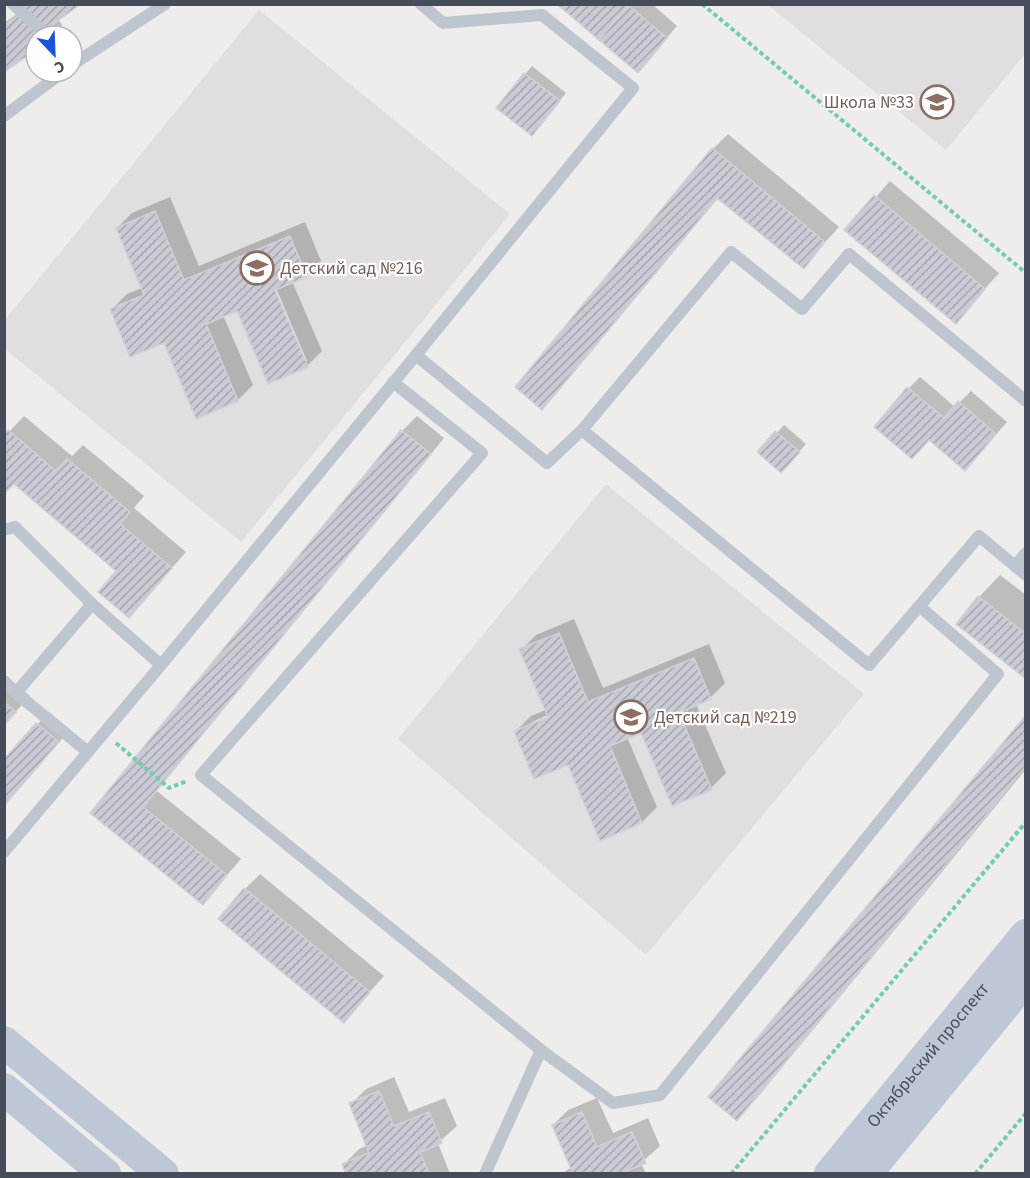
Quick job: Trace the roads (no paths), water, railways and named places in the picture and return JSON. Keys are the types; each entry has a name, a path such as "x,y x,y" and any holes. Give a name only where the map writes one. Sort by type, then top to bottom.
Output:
{"main road":[{"name":"Октябрьский проспект","path":"830,1173 1026,935"},
{"name":"Октябрьский проспект","path":"866,1173 1026,979"},
{"path":"4,1042 163,1173"},
{"path":"4,1089 105,1173"}],"lane":[{"path":"13,4 35,24"},
{"path":"84,55 165,4"},
{"path":"4,852 161,665 633,88 543,15 443,23 421,4"},
{"path":"4,116 47,84"},
{"path":"416,355 547,463 582,430 731,252 802,309 849,254 1026,401"},
{"path":"393,381 482,453 201,775 541,1050 613,1103 660,1095 998,674 919,606"},
{"path":"582,430 868,664 979,536 1026,575"},
{"path":"4,530 15,527 92,604 161,665"},
{"path":"1015,566 1026,553"},
{"path":"16,693 92,604"},
{"path":"4,681 88,752"},
{"path":"485,1173 541,1050"}],"place":[{"name":"Школа №33","path":"937,102"},
{"name":"Детский сад №216","path":"257,268"},
{"name":"Детский сад №219","path":"631,717"}]}
